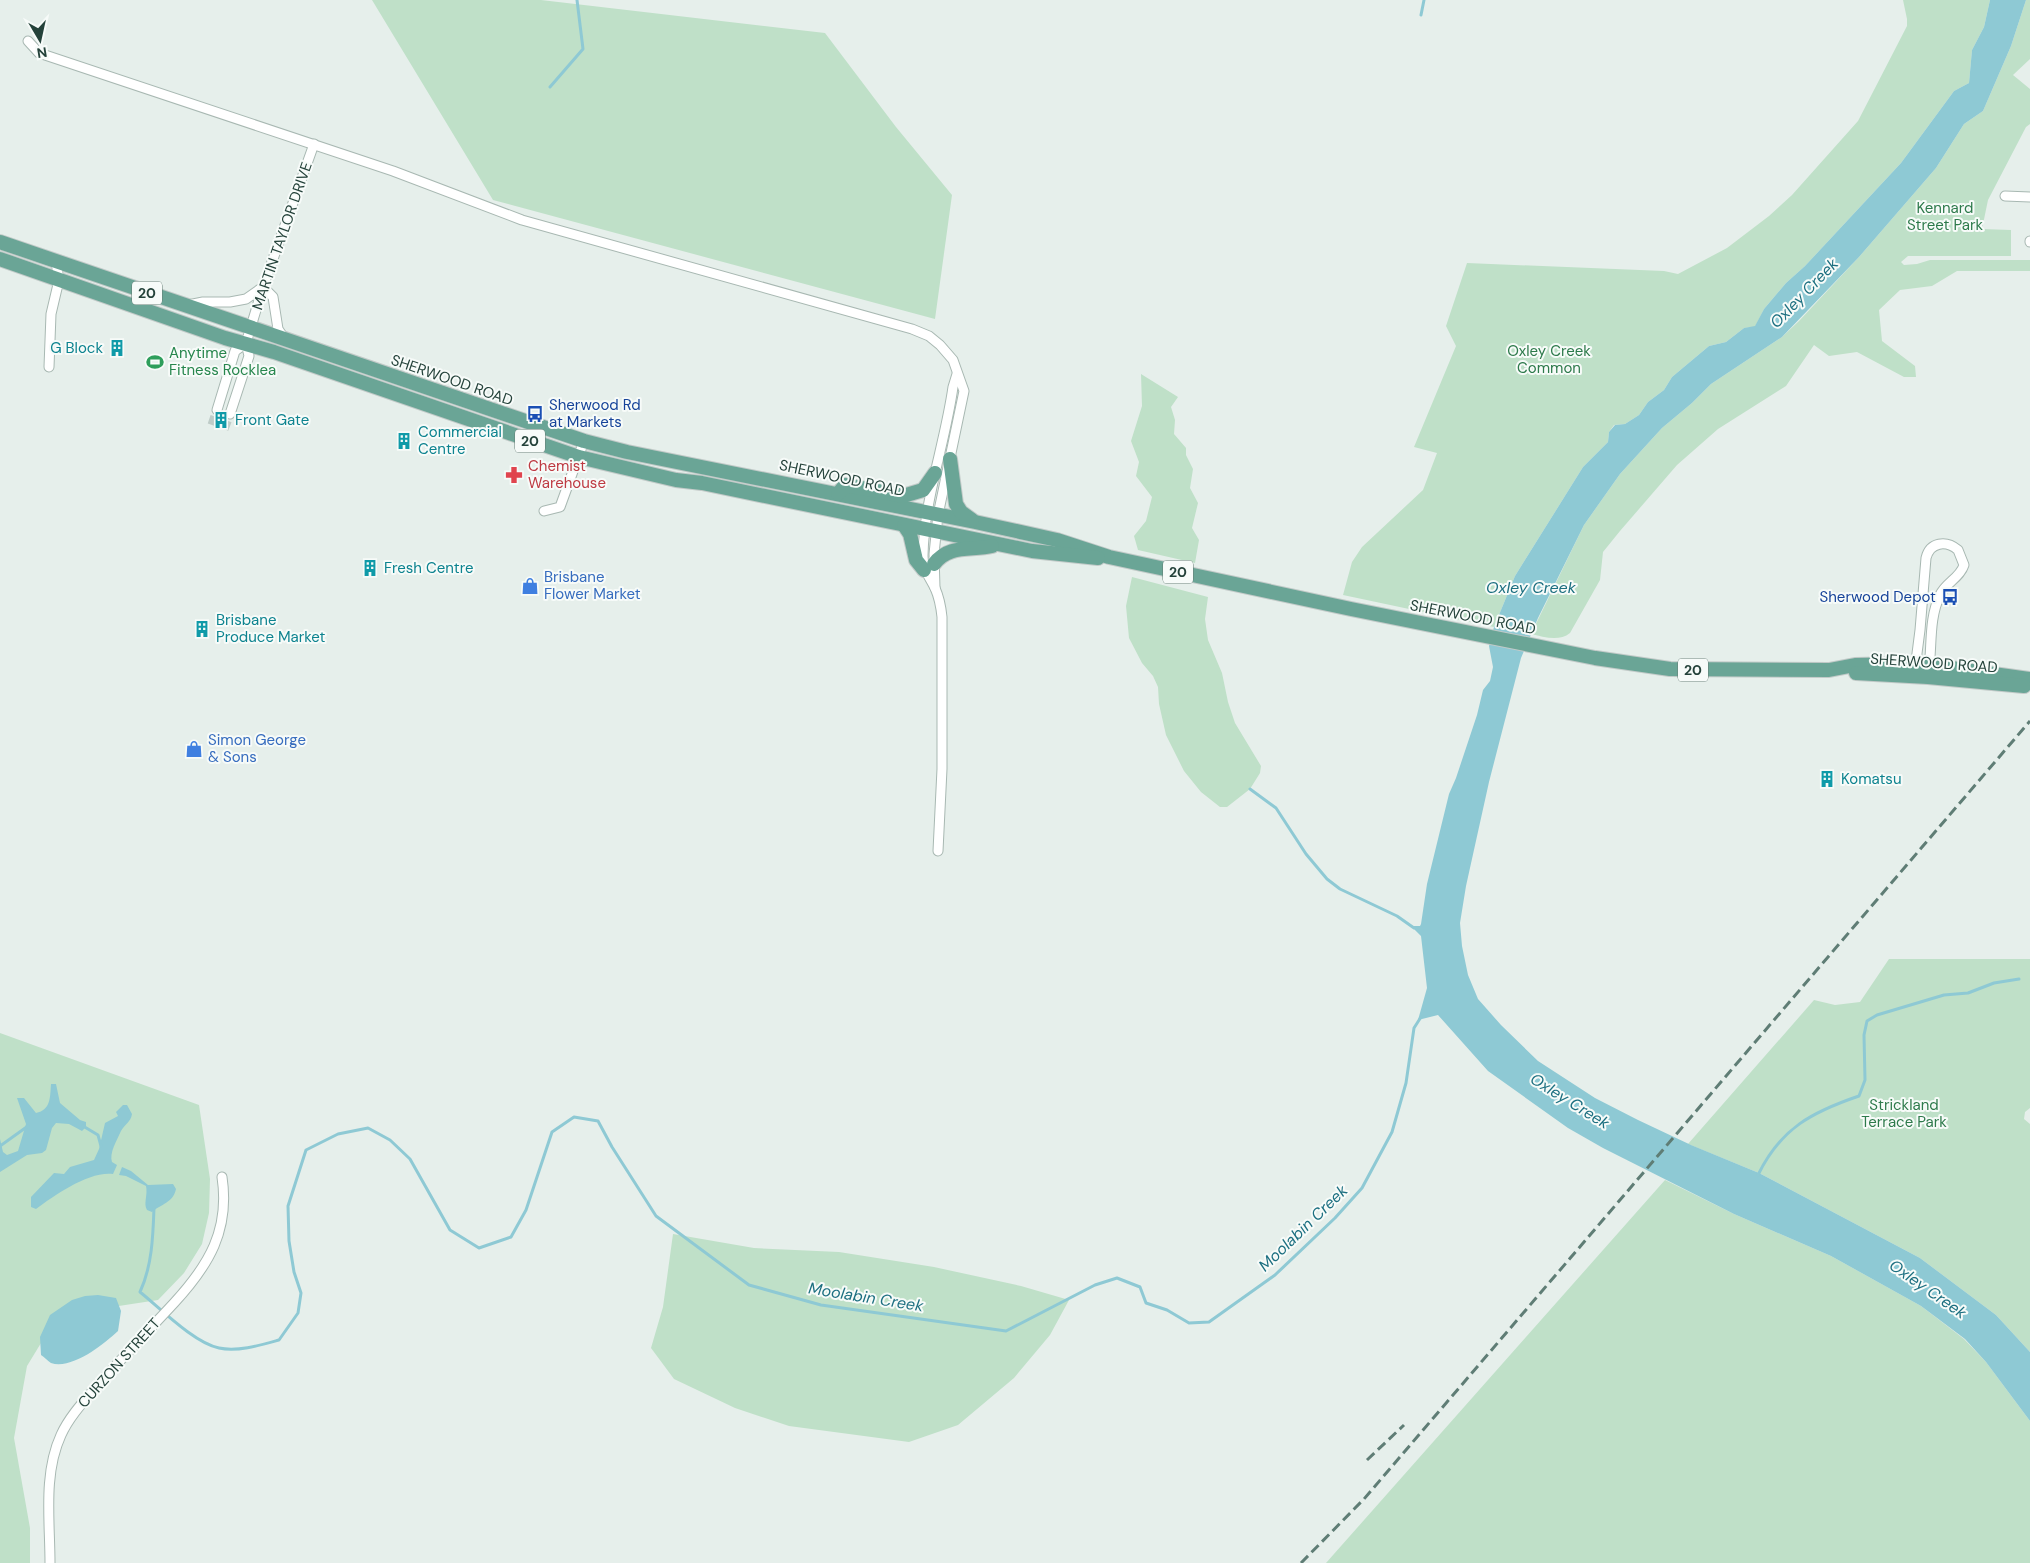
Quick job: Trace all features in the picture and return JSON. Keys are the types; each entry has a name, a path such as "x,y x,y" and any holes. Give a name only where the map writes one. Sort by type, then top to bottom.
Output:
{"main road":[{"name":"SHERWOOD ROAD","path":"0,242 584,442 692,466 975,522 1057,540 1109,557 1132,562 1595,658 1670,669 1836,669 1847,673 1922,670 2030,679"},
{"name":"SHERWOOD ROAD","path":"0,259 225,338 246,342 579,457 676,480 1000,545 1066,556 1095,559 1109,557"},
{"path":"950,459 956,504 961,512 975,522"},
{"path":"838,494 845,485 903,496 923,490 935,474"},
{"path":"904,525 910,534 916,560 929,567 940,556 958,548 978,549 1000,545"},
{"name":"SHERWOOD ROAD","path":"1922,670 2030,686"}],"street":[{"path":"28,41 39,53 393,171 522,220 912,329 929,336 953,360 964,391 950,459 933,513"},
{"name":"MARTIN TAYLOR DRIVE","path":"246,342 263,287 314,144"},
{"path":"2005,196 2030,197"},
{"path":"49,367 51,314 59,280 56,262"},
{"path":"186,306 203,302 230,302 246,298 263,287 273,297 278,329 285,340"},
{"path":"217,410 235,351 246,342 250,356 230,414"},
{"path":"938,851 942,769 940,603 929,567 923,557 931,530 935,474 957,374"},
{"path":"544,511 560,507 584,442"},
{"path":"1946,543 1958,550 1964,565 1961,573 1944,588 1936,604 1922,670 1920,630 1926,558 1930,548 1937,544 1946,543"},
{"name":"CURZON STREET","path":"50,1563 50,1480 52,1459 61,1434 80,1406 202,1270 214,1246 222,1217 224,1192 222,1177"}],"green space":[{"path":"372,0 541,0 825,33 896,127 952,195 935,319 493,200"},
{"name":"Oxley Creek Common","path":"1903,0 1990,0 1984,27 1972,50 1969,83 1954,91 1901,163 1805,266 1786,283 1764,309 1755,327 1744,328 1726,342 1709,346 1672,377 1664,390 1648,402 1639,415 1625,424 1614,425 1609,432 1608,442 1583,467 1515,576 1494,627 1343,595 1352,562 1362,547 1423,490 1437,453 1414,447 1456,346 1446,326 1467,263 1664,271 1678,274 1727,248 1769,216 1792,195 1858,121 1907,26"},
{"name":"Kennard Street Park","path":"2026,0 2030,0 2030,59 2013,75 2030,89 2030,124 2026,127 1988,200 1982,229 2011,230 2011,256 1908,256 1901,262 1904,265 1930,260 2030,260 2030,271 1957,271 1932,286 1900,290 1879,310 1882,341 1915,366 1916,377 1904,377 1857,352 1829,356 1814,345 1786,386 1718,429 1677,465 1620,531 1603,552 1600,580 1570,633 1556,638 1531,634 1584,525 1620,474 1662,428 1711,384 1782,337 1799,321 1859,257 1936,168 1964,124 1983,111 2011,46"},
{"path":"1141,374 1178,397 1171,407 1175,420 1174,434 1186,448 1186,455 1193,469 1190,488 1198,503 1192,528 1199,540 1195,563 1138,550 1134,536 1146,521 1152,497 1136,476 1139,462 1131,441 1142,406"},
{"path":"1132,577 1208,597 1205,619 1208,640 1222,673 1235,723 1261,766 1260,773 1250,789 1227,807 1220,807 1201,792 1184,771 1166,735 1159,704 1158,687 1153,676 1142,663 1129,638 1126,606"},
{"name":"Strickland Terrace Park","path":"1889,959 2030,959 2030,1108 2025,1112 2024,1119 2030,1124 2030,1352 1996,1315 1920,1258 1759,1173 1688,1144 1814,1000 1835,1005 1860,1002"},
{"path":"0,1033 199,1105 210,1179 209,1213 202,1244 184,1273 158,1300 99,1309 52,1325 27,1366 14,1438 30,1528 30,1563 0,1563"},
{"path":"1665,1180 1734,1214 1831,1256 1921,1306 1964,1339 1986,1362 2030,1421 2030,1563 1326,1563"},
{"path":"673,1234 754,1248 839,1252 934,1267 1021,1286 1069,1300 1050,1335 1014,1378 958,1425 909,1442 789,1426 735,1408 674,1379 651,1348 663,1307"}],"water":[{"name":"Oxley Creek","path":"1990,0 2026,0 2011,46 1983,111 1964,124 1936,168 1859,257 1782,337 1711,384 1662,428 1620,474 1584,525 1538,618 1521,658 1489,782 1466,886 1460,923 1462,946 1468,975 1478,999 1501,1025 1538,1061 1595,1098 1691,1145 1759,1173 1920,1258 1996,1315 2030,1352 2030,1421 1986,1362 1965,1339 1921,1306 1831,1256 1734,1214 1603,1148 1568,1128 1488,1071 1438,1015 1418,1020 1427,988 1421,936 1411,926 1420,926 1421,924 1427,884 1449,794 1477,715 1483,690 1490,681 1493,667 1489,646 1494,627 1515,576 1583,467 1608,442 1609,432 1615,425 1625,424 1639,415 1648,402 1664,390 1672,377 1709,346 1726,342 1744,328 1755,326 1764,309 1786,283 1805,266 1901,163 1954,91 1969,83 1972,50 1984,27"},
{"path":"51,1084 56,1084 60,1103 80,1120 86,1122 86,1127 82,1131 69,1124 56,1123 52,1128 46,1150 42,1153 27,1155 0,1172 0,1139 3,1152 7,1155 18,1151 26,1124 17,1098 24,1098 36,1113 41,1111 45,1109 49,1102"},
{"path":"123,1105 127,1105 132,1114 121,1131 112,1151 112,1162 117,1165 113,1174 94,1176 83,1180 62,1191 36,1209 31,1207 31,1197 54,1173 64,1174 70,1167 94,1160 99,1149 105,1123 118,1116 116,1112"},
{"path":"122,1167 131,1171 148,1185 173,1184 176,1189 174,1194 152,1212 147,1210 145,1205 146,1186 126,1176 119,1175"},
{"path":"98,1295 116,1298 121,1311 118,1331 87,1355 68,1363 51,1363 41,1355 40,1337 50,1315 72,1300"}],"waterway":[{"path":"550,87 583,49 577,0"},
{"path":"1421,15 1424,0"},
{"path":"1250,789 1276,808 1306,854 1327,879 1340,889 1397,916 1414,928"},
{"path":"1758,1175 1777,1145 1800,1124 1827,1108 1859,1096 1865,1080 1864,1035 1867,1021 1877,1015 1944,995 1968,993 1994,983 2019,979"},
{"name":"Moolabin Creek","path":"154,1208 149,1262 140,1292 188,1332 209,1345 226,1349 242,1349 257,1346 279,1340 298,1313 301,1293 294,1272 289,1241 288,1206 306,1150 338,1134 368,1128 390,1140 410,1159 450,1230 479,1248 511,1237 526,1210 552,1132 574,1117 598,1121 612,1147 656,1216 749,1285 821,1305 1006,1331 1095,1285 1117,1278 1140,1287 1146,1303 1167,1310 1189,1323 1209,1322 1275,1275 1335,1218 1362,1188 1392,1132 1406,1083 1414,1028 1421,1017"},
{"name":"Moolabin Creek","path":"0,1146 28,1126"},
{"name":"Moolabin Creek","path":"83,1126 98,1135 101,1146"}],"tunnel":[{"path":"212,425 217,410"},
{"path":"224,429 230,414"}],"railway":[{"path":"1301,1563 1364,1499 2030,721"},
{"path":"1367,1460 1404,1425"}],"place":[{"name":"G Block","path":"117,348"},
{"name":"Anytime Fitness Rocklea","path":"155,362"},
{"name":"Sherwood Rd at Markets","path":"535,414"},
{"name":"Front Gate","path":"221,420"},
{"name":"Commercial Centre","path":"404,441"},
{"name":"Chemist Warehouse","path":"514,475"},
{"name":"Fresh Centre","path":"370,568"},
{"name":"Brisbane Flower Market","path":"530,586"},
{"name":"Sherwood Depot","path":"1950,597"},
{"name":"Brisbane Produce Market","path":"202,629"},
{"name":"Simon George & Sons","path":"194,749"},
{"name":"Komatsu","path":"1827,779"}]}
